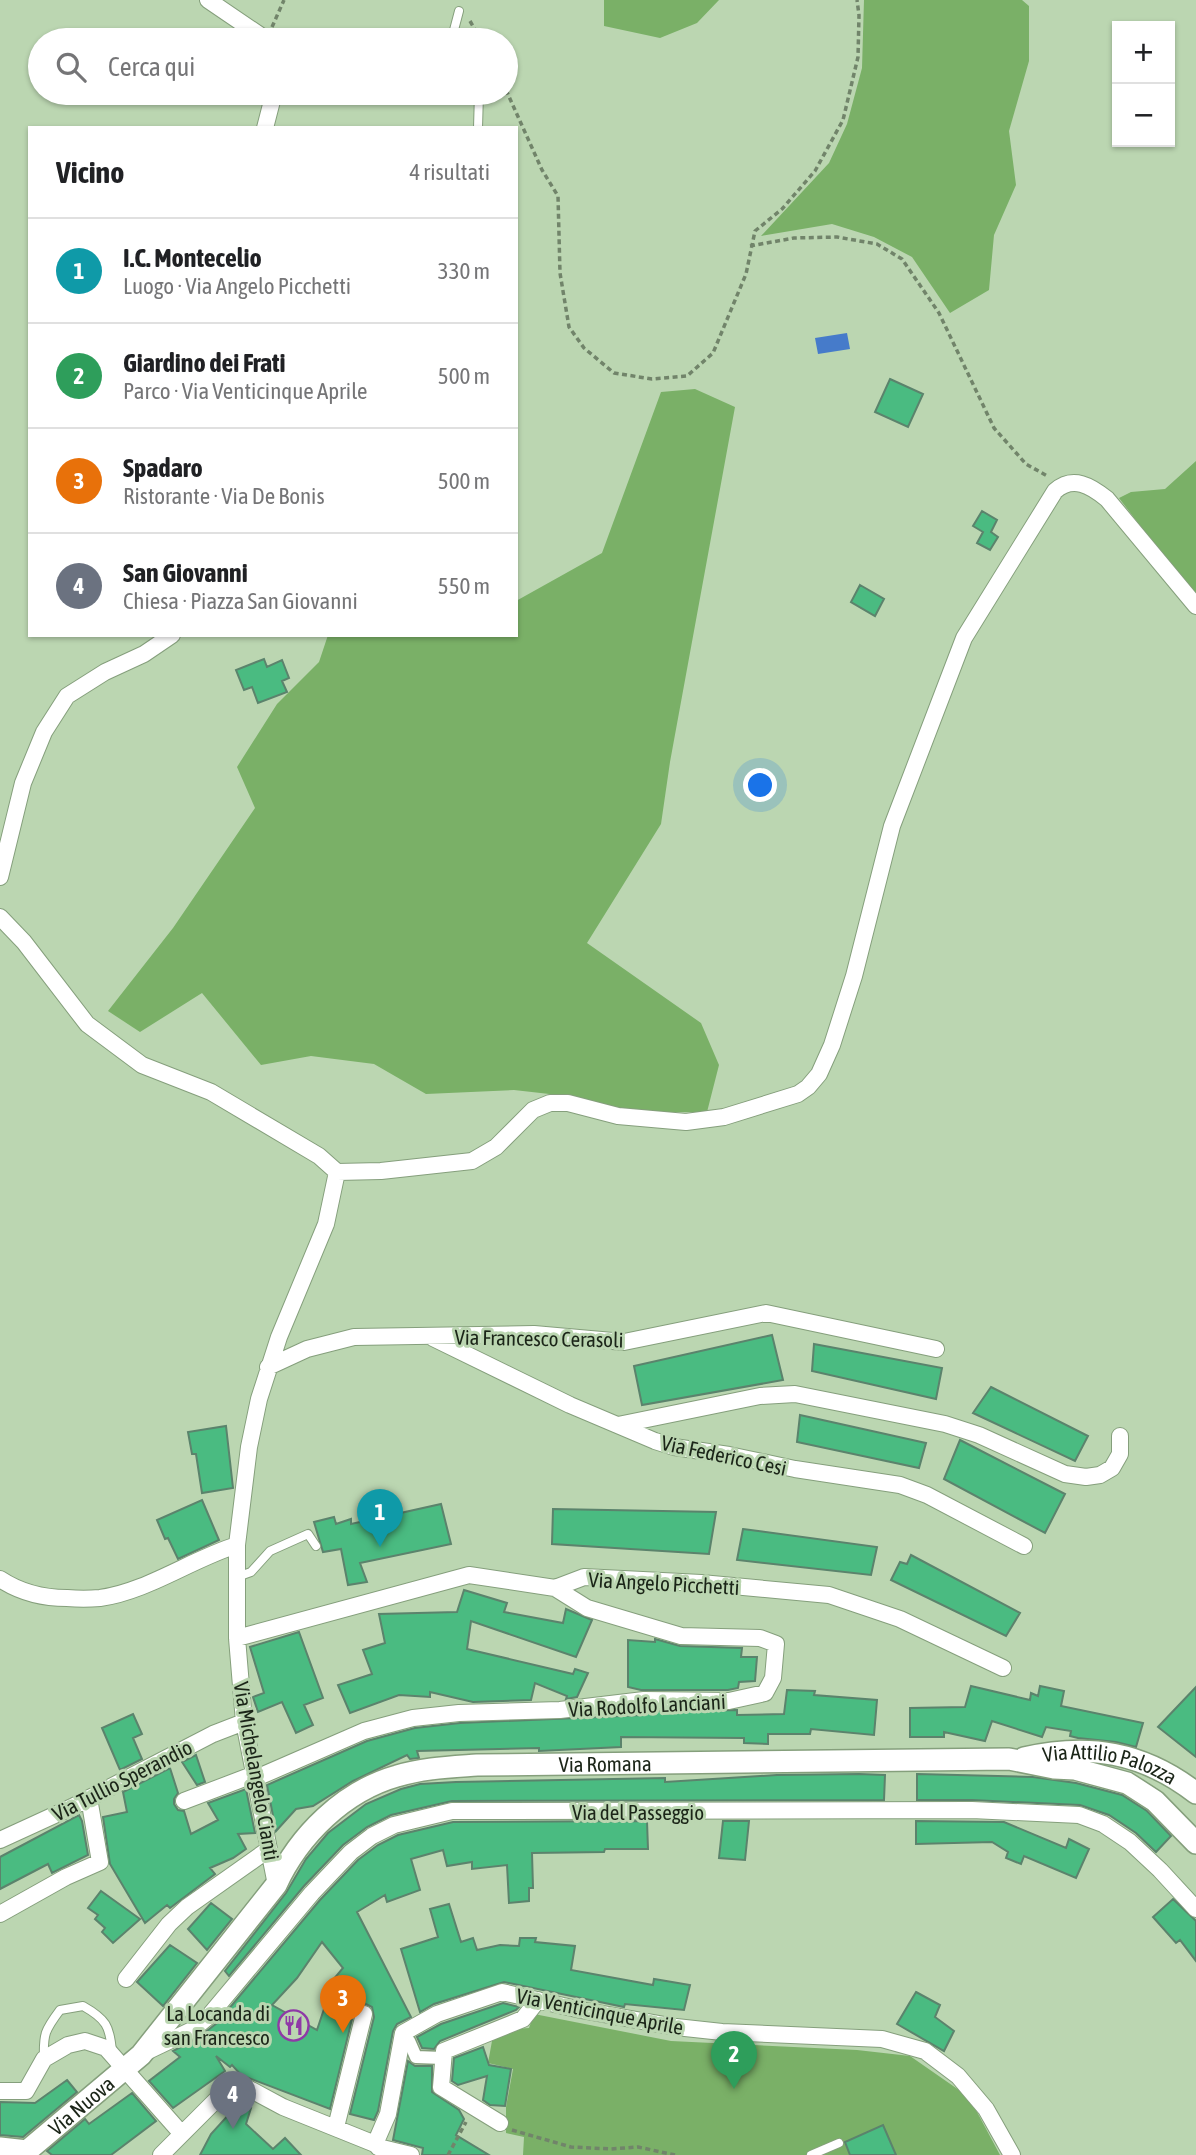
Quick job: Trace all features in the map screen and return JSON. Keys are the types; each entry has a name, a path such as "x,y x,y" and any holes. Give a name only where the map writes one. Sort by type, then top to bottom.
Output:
{"street":[{"path":"208,0 247,28"},
{"path":"266,126 271,105"},
{"path":"0,917 24,943 87,1024 142,1065 211,1092 319,1156 337,1172 381,1171 472,1161 493,1150 533,1110 550,1103 568,1103 618,1116 694,1121 717,1118 792,1097 808,1087 825,1063 853,976 890,833 964,638 1053,494 1063,485 1079,482 1093,488 1107,499 1196,606"},
{"path":"0,877 23,783 44,732 67,696 105,672 144,654 169,637"},
{"name":"Via Michelangelo Cianti","path":"276,1885 244,1722 237,1638 237,1545 251,1436 268,1367 326,1224 337,1172"},
{"name":"Via Francesco Cerasoli","path":"268,1367 307,1349 340,1339 534,1334 624,1342 766,1313 936,1349"},
{"name":"Via Federico Cesi","path":"430,1337 561,1402 674,1447 900,1485 938,1501 1024,1546"},
{"path":"618,1425 760,1396 796,1394 945,1424 979,1435 1065,1474 1086,1477 1100,1475 1112,1468 1120,1454 1120,1436"},
{"path":"0,1579 12,1587 41,1597 101,1598 147,1584 212,1553 237,1545"},
{"name":"Via Angelo Picchetti","path":"237,1638 469,1575 555,1588 584,1577 701,1583 829,1595 900,1619 1003,1668"},
{"name":"Via Rodolfo Lanciani","path":"184,1801 256,1776 365,1731 413,1718 459,1713 560,1710 643,1700 729,1701 765,1693 773,1678 776,1644 760,1638 681,1636 587,1608 555,1588"},
{"name":"Via Tullio Sperandio","path":"0,1840 89,1798 212,1734 244,1722"},
{"name":"Via Attilio Palozza","path":"1016,1760 1070,1750 1115,1755 1156,1767 1196,1793"},
{"name":"Via Romana","path":"118,2062 141,2054 276,1885 287,1861 342,1803 381,1781 421,1770 496,1765 986,1758 1016,1760 1054,1768 1075,1769 1128,1783 1155,1801 1196,1843"},
{"path":"0,1914 66,1877 100,1862 89,1798"},
{"name":"Via del Passeggio","path":"141,2054 182,2035 209,2016 312,1893 358,1847 394,1825 452,1811 972,1810 1079,1815 1103,1824 1130,1842 1196,1909"},
{"path":"126,1979 169,1924 187,1907 269,1849"},
{"name":"Via Venticinque Aprile","path":"402,2039 403,2033 437,2014 502,1992 581,2010 677,2027 722,2032 882,2039 925,2052 958,2076 986,2109 1012,2155"},
{"path":"500,2123 441,2087 444,2050 523,2020 538,2000"},
{"path":"336,2127 364,2014"},
{"path":"380,2149 402,2039 408,2041 416,2057 443,2058"},
{"path":"0,2091 26,2091 44,2059 68,2045 85,2041 106,2049 181,2133"},
{"name":"Via Nuova","path":"0,2148 34,2153 118,2062"},
{"path":"161,2155 229,2087 242,2085 283,2107 336,2127 380,2149 411,2155"}],"lane":[{"path":"454,28 459,10"},
{"path":"478,126 479,105"},
{"path":"237,1577 251,1572 270,1551 308,1534 316,1546"},
{"path":"44,2059 43,2037 46,2028 60,2010 83,2006 102,2017 111,2036 118,2062"},
{"path":"811,2155 839,2143"}],"path":[{"path":"272,28 285,0"},
{"path":"513,105 542,170 558,196 560,273 569,327 584,348 614,373 652,379 687,376 712,353 747,274 750,246 755,231 782,209 815,171 843,120 858,57 857,0"},
{"path":"750,246 794,238 837,237 877,244 902,259 939,313 994,428 1026,464 1063,485"},
{"path":"448,2155 474,2108"},
{"path":"500,2123 512,2130 571,2147 638,2147 675,2155"}],"green space":[{"path":"604,0 719,0 697,23 660,38 604,26"},
{"path":"864,0 1022,0 1029,6 1029,61 1009,131 1016,185 994,235 989,290 950,313 912,257 874,237 832,224 761,236 829,163 847,124 862,68"},
{"path":"695,389 735,407 661,824 587,943 701,1023 719,1065 707,1112 636,1112 576,1097 514,1090 426,1094 374,1064 311,1056 261,1065 202,993 140,1032 108,1011 173,928 255,808 237,767 277,704 319,662 327,637 518,637 518,600 602,553 661,392"},
{"path":"1196,461 1196,594 1186,586 1119,498 1131,492 1165,489"},
{"path":"534,2014 671,2041 857,2050 910,2056 969,2097 1000,2155 523,2155 524,2137 506,2133 506,2107 513,2069 488,2063 492,2041 514,2029 529,2028"}],"water":[{"path":"847,333 850,349 818,354 815,338"}],"building":[{"path":"890,379 923,394 908,427 875,412"},
{"path":"982,511 997,520 991,532 998,537 990,550 977,543 983,532 973,526"},
{"path":"860,585 884,599 875,616 851,602"},
{"path":"264,659 267,667 282,660 289,678 282,681 287,692 258,703 252,687 244,690 236,670"},
{"path":"772,1335 783,1380 642,1405 634,1366"},
{"path":"814,1344 942,1368 936,1399 812,1371"},
{"path":"991,1387 1088,1436 1075,1461 973,1413"},
{"path":"800,1415 926,1443 919,1468 797,1442"},
{"path":"226,1426 233,1488 202,1493 196,1454 192,1454 188,1432"},
{"path":"960,1440 1065,1494 1045,1533 944,1479"},
{"path":"202,1500 219,1540 178,1559 157,1520"},
{"path":"441,1504 451,1544 360,1563 367,1582 348,1585 341,1549 323,1552 314,1522 334,1517 336,1524 351,1519 351,1524"},
{"path":"553,1509 716,1512 709,1554 552,1544"},
{"path":"743,1529 877,1547 871,1575 737,1560"},
{"path":"911,1555 1020,1613 1006,1636 891,1580 900,1562 907,1564"},
{"path":"464,1590 507,1603 504,1612 563,1623 566,1609 592,1620 576,1657 471,1621 467,1649 573,1674 575,1669 588,1673 577,1697 566,1699 567,1696 535,1683 531,1700 473,1702 430,1692 430,1697 399,1695 350,1713 338,1685 372,1674 363,1650 385,1643 379,1614 457,1612"},
{"path":"299,1632 323,1698 304,1705 313,1725 296,1733 282,1702 258,1712 253,1697 264,1693 250,1647"},
{"path":"655,1639 680,1646 742,1648 741,1657 757,1657 755,1681 739,1682 738,1688 728,1690 641,1690 628,1687 628,1640 655,1642"},
{"path":"971,1686 1030,1700 1031,1693 1038,1696 1040,1686 1064,1691 1061,1706 1143,1723 1136,1747 1078,1738 1070,1736 1071,1731 1046,1727 1042,1737 992,1721 985,1741 944,1732 944,1737 910,1737 910,1708 965,1707"},
{"path":"1196,1687 1196,1757 1158,1727"},
{"path":"787,1690 877,1700 874,1735 811,1729 810,1734 768,1734 768,1744 744,1743 744,1738 621,1737 621,1747 539,1751 539,1748 417,1751 419,1758 410,1759 407,1755 353,1781 313,1806 296,1809 276,1831 267,1785 367,1741 415,1728 460,1723 643,1715 645,1711 737,1710 737,1715 784,1714"},
{"path":"133,1714 142,1734 133,1738 142,1759 120,1770 102,1728"},
{"path":"196,1755 205,1782 197,1785 182,1762"},
{"path":"170,1768 178,1793 174,1804 178,1810 184,1811 191,1834 218,1820 208,1803 246,1789 255,1833 238,1834 246,1849 210,1868 215,1874 170,1908 167,1905 145,1923 110,1864 103,1817 127,1812 123,1792"},
{"path":"917,1774 1033,1777 1076,1783 1122,1795 1147,1811 1171,1836 1156,1852 1136,1833 1109,1815 1080,1805 917,1800"},
{"path":"777,1775 885,1775 884,1800 452,1801 391,1815 367,1827 343,1845 304,1886 229,1976 225,1971 286,1893 306,1859 328,1833 366,1804 401,1789 420,1784 456,1782 665,1778 665,1782"},
{"path":"79,1815 88,1855 52,1873 48,1864 0,1889 0,1857"},
{"path":"647,1821 648,1849 532,1853 533,1888 529,1888 529,1901 509,1903 507,1865 472,1869 472,1862 447,1866 443,1850 411,1859 420,1890 387,1902 385,1895 357,1912 411,2017 397,2024 393,2031 374,2120 350,2114 374,2017 372,2007 366,2004 357,2006 354,2011 330,2109 241,2075 232,2065 230,2067 216,2056 225,2071 173,2108 149,2081 180,2057 173,2051 198,2038 217,2023 320,1900 358,1860 378,1845 398,1835 453,1822","holes":["322,1942 343,1968 323,1992 329,1994 317,2030 272,2005 297,1978"]},
{"path":"723,1821 749,1821 745,1860 719,1858"},
{"path":"916,1821 1004,1822 1066,1848 1069,1839 1089,1849 1076,1878 1024,1856 1021,1864 1006,1858 1008,1852 992,1842 916,1844"},
{"path":"101,1891 140,1919 113,1943 102,1932 105,1928 95,1919 98,1915 88,1908"},
{"path":"1173,1899 1196,1921 1196,1961 1180,1940 1176,1943 1153,1917"},
{"path":"211,1903 232,1919 207,1950 188,1929"},
{"path":"449,1904 461,1942 473,1938 477,1950 500,1945 519,1946 520,1938 536,1938 535,1942 575,1946 571,1970 653,1985 654,1979 690,1985 684,2010 625,2004 624,2007 504,1982 434,2004 420,2012 401,1949 438,1937 430,1909"},
{"path":"170,1945 197,1963 163,2006 137,1982"},
{"path":"916,1992 940,2005 935,2017 954,2031 944,2051 897,2024"},
{"path":"503,2003 519,2007 440,2041 434,2049 422,2048 417,2037 441,2024"},
{"path":"483,2047 489,2065 511,2069 505,2106 490,2105 483,2100 487,2076 458,2085 452,2081 454,2058"},
{"path":"408,2061 415,2066 432,2066 432,2092 459,2110 464,2119 456,2135 489,2155 422,2155 423,2148 393,2140"},
{"path":"67,2080 77,2092 23,2137 0,2135 0,2102 35,2103"},
{"path":"132,2093 156,2121 111,2155 52,2155 47,2151 85,2119 89,2124"},
{"path":"242,2107 251,2108 246,2124 273,2149 285,2138 301,2155 200,2155 211,2134 231,2112"},
{"path":"883,2125 896,2155 850,2155 845,2142"}],"place":[{"name":"I.C. Montecelio","path":"380,1547"},
{"name":"La Locanda di san Francesco","path":"293,2025"},
{"name":"Spadaro","path":"343,2033"},
{"name":"Giardino dei Frati","path":"734,2089"},
{"name":"San Giovanni","path":"233,2129"}]}
